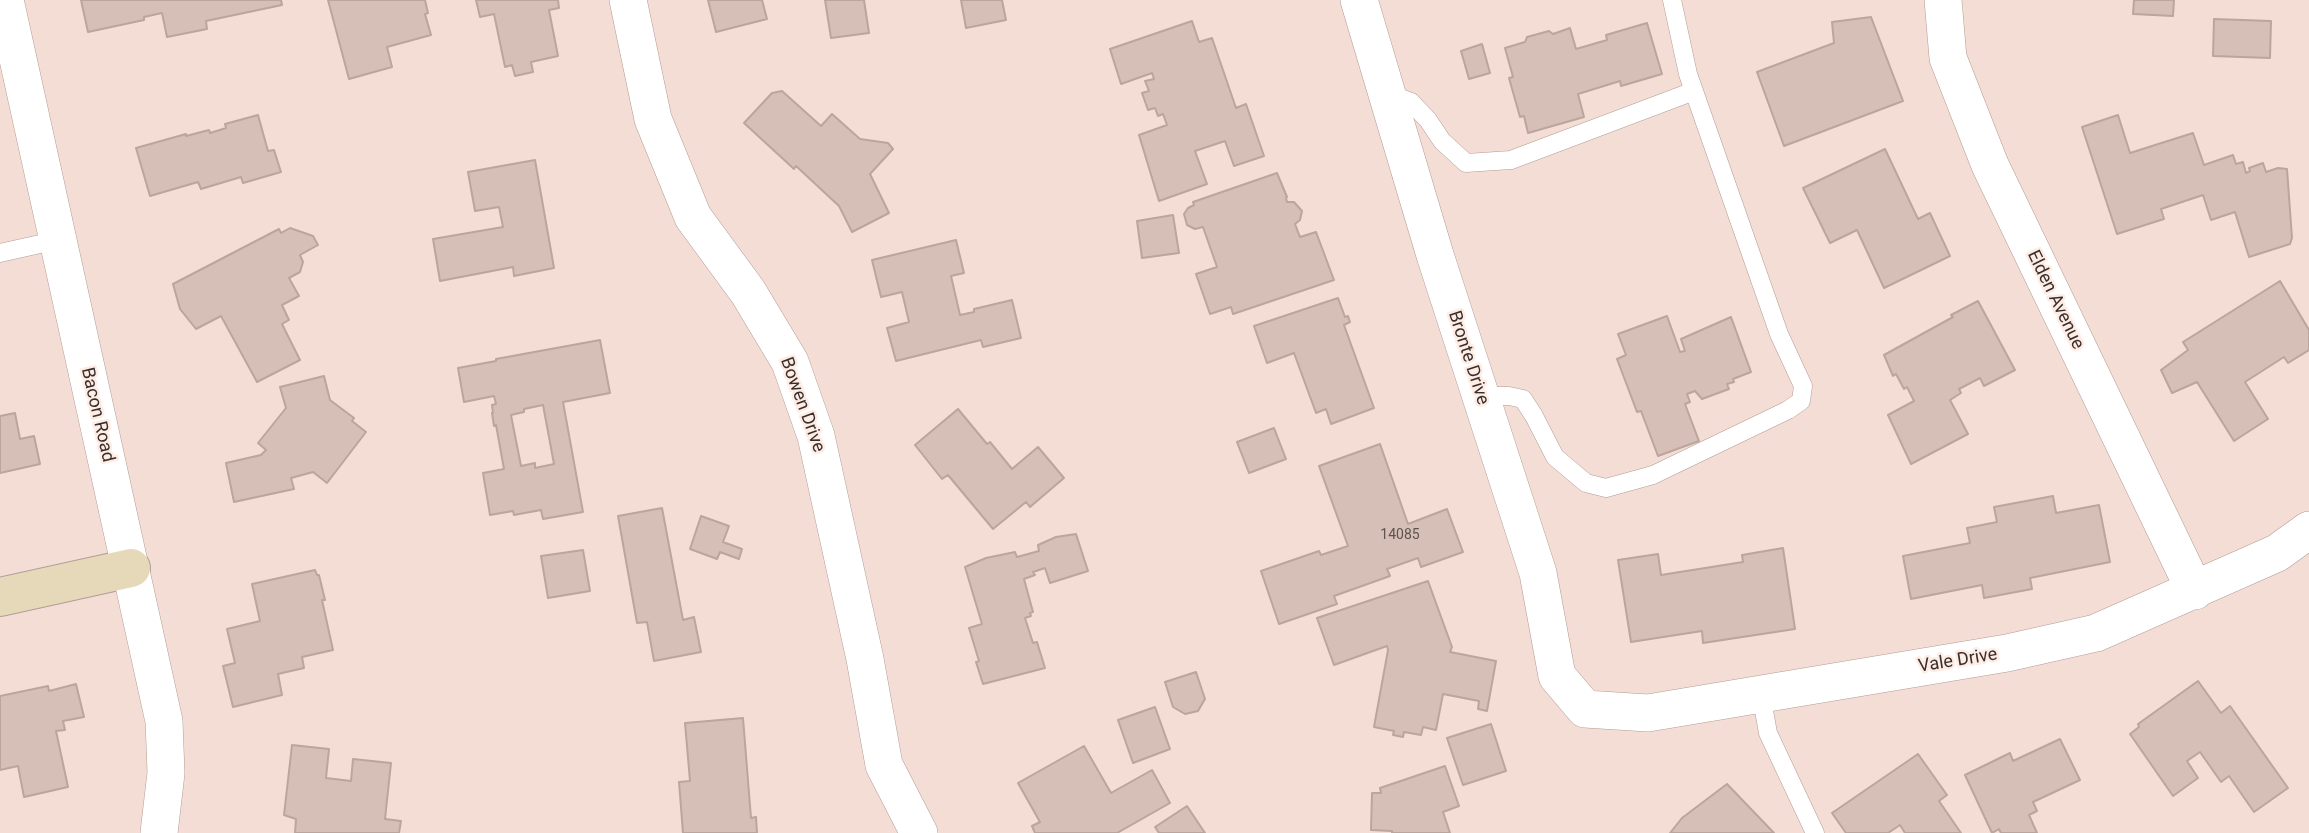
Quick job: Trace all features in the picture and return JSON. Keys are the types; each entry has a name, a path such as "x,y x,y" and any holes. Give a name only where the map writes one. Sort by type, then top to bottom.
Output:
{"street":[{"name":"Bacon Road","path":"5,0 164,721 166,774 159,833"},
{"name":"Bowen Drive","path":"628,0 653,119 693,217 748,292 790,362 817,436 865,659 884,765 919,833"},
{"name":"Bronte Drive","path":"1359,0 1435,255 1538,573 1557,676 1585,709"},
{"name":"Elden Avenue","path":"1943,0 1948,58 1990,166 2195,591"},
{"name":"Vale Drive","path":"1585,709 1648,713 2007,653 2096,634 2277,552 2309,530"},
{"path":"0,597 131,568"}],"lane":[{"path":"1480,396 1523,399 1555,457 1586,483 1606,488 1653,475 1788,410 1801,401 1803,386 1779,334 1688,74 1672,0"},
{"path":"1390,103 1400,98 1410,102 1442,141 1466,163 1511,160 1694,91"},
{"path":"0,253 58,240"},
{"path":"1762,694 1768,733 1815,833"}],"building":[{"path":"81,0 281,0 282,5 206,21 207,29 167,37 162,13 144,17 144,20 88,32"},
{"path":"328,0 425,0 428,13 425,14 431,35 387,47 392,67 349,79"},
{"path":"476,0 558,0 559,8 549,10 558,56 531,62 533,72 515,76 512,65 505,67 494,14 480,17"},
{"path":"708,0 762,0 767,19 716,32"},
{"path":"825,0 864,0 869,33 831,38"},
{"path":"961,0 1002,0 1006,20 966,28"},
{"path":"2134,0 2174,0 2173,16 2133,14"},
{"path":"1871,17 1903,101 1784,146 1757,72 1834,43 1832,22"},
{"path":"2214,19 2271,21 2270,58 2213,56"},
{"path":"1192,21 1199,42 1212,38 1236,108 1246,104 1264,156 1234,166 1225,141 1195,151 1207,184 1159,201 1139,135 1167,125 1163,114 1158,116 1155,108 1148,110 1142,93 1149,91 1145,81 1154,79 1152,73 1121,84 1110,49"},
{"path":"1647,23 1662,74 1621,86 1620,81 1578,94 1584,117 1528,133 1524,116 1520,117 1509,78 1513,77 1505,48 1525,42 1527,37 1549,31 1553,34 1570,28 1576,49 1607,40 1606,35"},
{"path":"1482,44 1490,73 1469,79 1461,51"},
{"path":"782,91 821,126 832,114 860,139 888,143 893,149 870,174 889,213 852,232 839,206 744,123 772,93"},
{"path":"258,115 268,151 274,150 281,172 243,183 241,177 201,189 198,182 150,196 136,148 186,134 209,130 210,133 226,128 225,124"},
{"path":"2118,115 2130,153 2193,133 2204,165 2233,155 2236,164 2243,162 2246,173 2250,171 2249,168 2263,163 2266,172 2278,168 2287,169 2292,238 2290,244 2249,257 2235,212 2211,220 2203,195 2161,209 2164,219 2117,234 2082,127"},
{"path":"1885,149 1918,219 1930,213 1950,256 1884,288 1857,230 1830,243 1803,188"},
{"path":"535,160 554,268 514,276 513,267 440,281 433,239 503,227 499,207 475,211 468,172"},
{"path":"1277,173 1287,202 1294,202 1302,211 1300,220 1295,224 1300,237 1316,232 1334,280 1233,314 1231,307 1210,314 1196,274 1217,267 1203,227 1195,229 1187,225 1184,214 1194,205 1193,202"},
{"path":"1173,215 1179,253 1142,258 1137,221"},
{"path":"290,228 313,236 318,245 300,255 303,262 300,272 289,278 299,296 282,305 289,320 282,324 300,360 257,382 221,316 196,329 180,309 173,284 279,229 281,233"},
{"path":"956,240 964,273 951,276 960,315 1012,300 1021,338 983,347 981,340 896,361 887,328 909,322 902,292 881,297 872,260"},
{"path":"2280,281 2309,330 2309,350 2288,363 2284,357 2245,382 2268,419 2234,441 2197,382 2172,393 2161,370 2188,350 2183,342"},
{"path":"1338,298 1345,317 1348,316 1350,322 1344,325 1374,408 1331,424 1326,409 1316,413 1294,353 1267,363 1254,326"},
{"path":"1978,301 2015,370 1984,386 1980,378 1959,389 1961,393 1950,400 1968,434 1911,464 1888,415 1914,401 1907,387 1904,389 1896,374 1893,376 1884,355"},
{"path":"1667,316 1680,352 1685,351 1681,339 1731,317 1751,372 1733,379 1734,382 1727,384 1729,389 1702,399 1695,391 1687,394 1690,402 1685,404 1699,441 1658,456 1641,411 1637,412 1617,359 1626,355 1618,334"},
{"path":"600,340 610,393 563,402 583,512 543,519 541,510 514,515 513,511 490,515 483,473 504,469 492,413 492,405 496,404 494,396 464,402 458,368","holes":["543,405 554,464 535,468 535,463 521,466 511,415"]},
{"path":"324,376 330,400 354,418 352,421 366,432 327,483 313,472 291,478 294,489 234,502 226,463 261,455 266,450 258,443 286,408 280,387"},
{"path":"958,409 1012,469 1038,447 1064,478 1030,507 1026,502 993,529 948,475 942,479 915,445"},
{"path":"15,413 20,439 34,436 40,464 0,473 0,416"},
{"path":"1274,428 1286,459 1249,473 1237,442"},
{"path":"1380,444 1408,524 1447,509 1463,552 1421,567 1418,558 1387,569 1390,576 1334,596 1337,604 1279,624 1261,571 1319,551 1321,555 1348,546 1319,466"},
{"path":"2053,496 2056,513 2099,505 2110,562 2030,578 2032,589 1984,598 1982,585 1911,599 1903,556 1970,543 1967,528 1997,522 1994,507"},
{"path":"662,508 683,620 694,617 701,652 654,661 647,622 637,623 618,516"},
{"path":"701,516 729,526 723,542 742,549 739,559 720,552 717,559 690,549"},
{"path":"1076,534 1088,571 1050,583 1045,568 1024,579 1033,612 1025,618 1033,643 1037,642 1045,668 983,684 969,628 982,624 965,567 986,558 1015,552 1017,557 1039,551 1038,545 1056,537"},
{"path":"1783,548 1795,629 1703,643 1702,631 1631,642 1618,560 1658,554 1661,575 1743,562 1742,555"},
{"path":"583,550 590,591 548,598 541,556"},
{"path":"315,570 319,575 325,600 322,600 333,650 302,657 304,668 278,674 282,695 233,707 223,666 235,663 227,629 260,621 252,584"},
{"path":"1428,581 1452,647 1450,652 1496,661 1487,711 1478,709 1479,701 1443,694 1436,730 1423,727 1421,735 1404,732 1403,737 1393,735 1394,731 1374,727 1387,646 1334,665 1317,618"},
{"path":"1196,672 1205,699 1198,711 1185,714 1173,707 1165,682"},
{"path":"2198,681 2221,713 2230,706 2288,788 2254,812 2229,776 2221,782 2200,752 2187,761 2198,778 2173,796 2130,734 2139,727 2138,724"},
{"path":"76,684 84,717 63,721 65,730 56,731 68,787 24,797 18,766 0,770 0,696 48,686 49,691"},
{"path":"1155,707 1170,749 1133,763 1118,720"},
{"path":"743,718 751,818 756,817 757,833 683,833 679,782 690,781 685,723"},
{"path":"1491,724 1506,771 1463,785 1447,738"},
{"path":"2060,739 2080,780 2033,802 2037,811 2029,815 2037,833 2001,833 1999,829 1992,833 1965,775 2010,753 2013,761"},
{"path":"292,745 329,749 326,778 351,781 353,759 391,763 385,819 401,821 399,833 295,833 296,819 284,815"},
{"path":"1084,746 1111,793 1152,770 1170,803 1117,833 1035,833 1032,826 1040,822 1018,783"},
{"path":"1918,754 1947,795 1939,801 1961,833 1905,833 1900,825 1888,833 1846,833 1832,813"},
{"path":"1445,766 1459,806 1443,812 1450,833 1392,833 1371,830 1372,793 1381,793 1380,788"},
{"path":"1727,784 1774,833 1670,833 1682,818"},
{"path":"1187,806 1205,833 1159,833 1155,827"}]}
